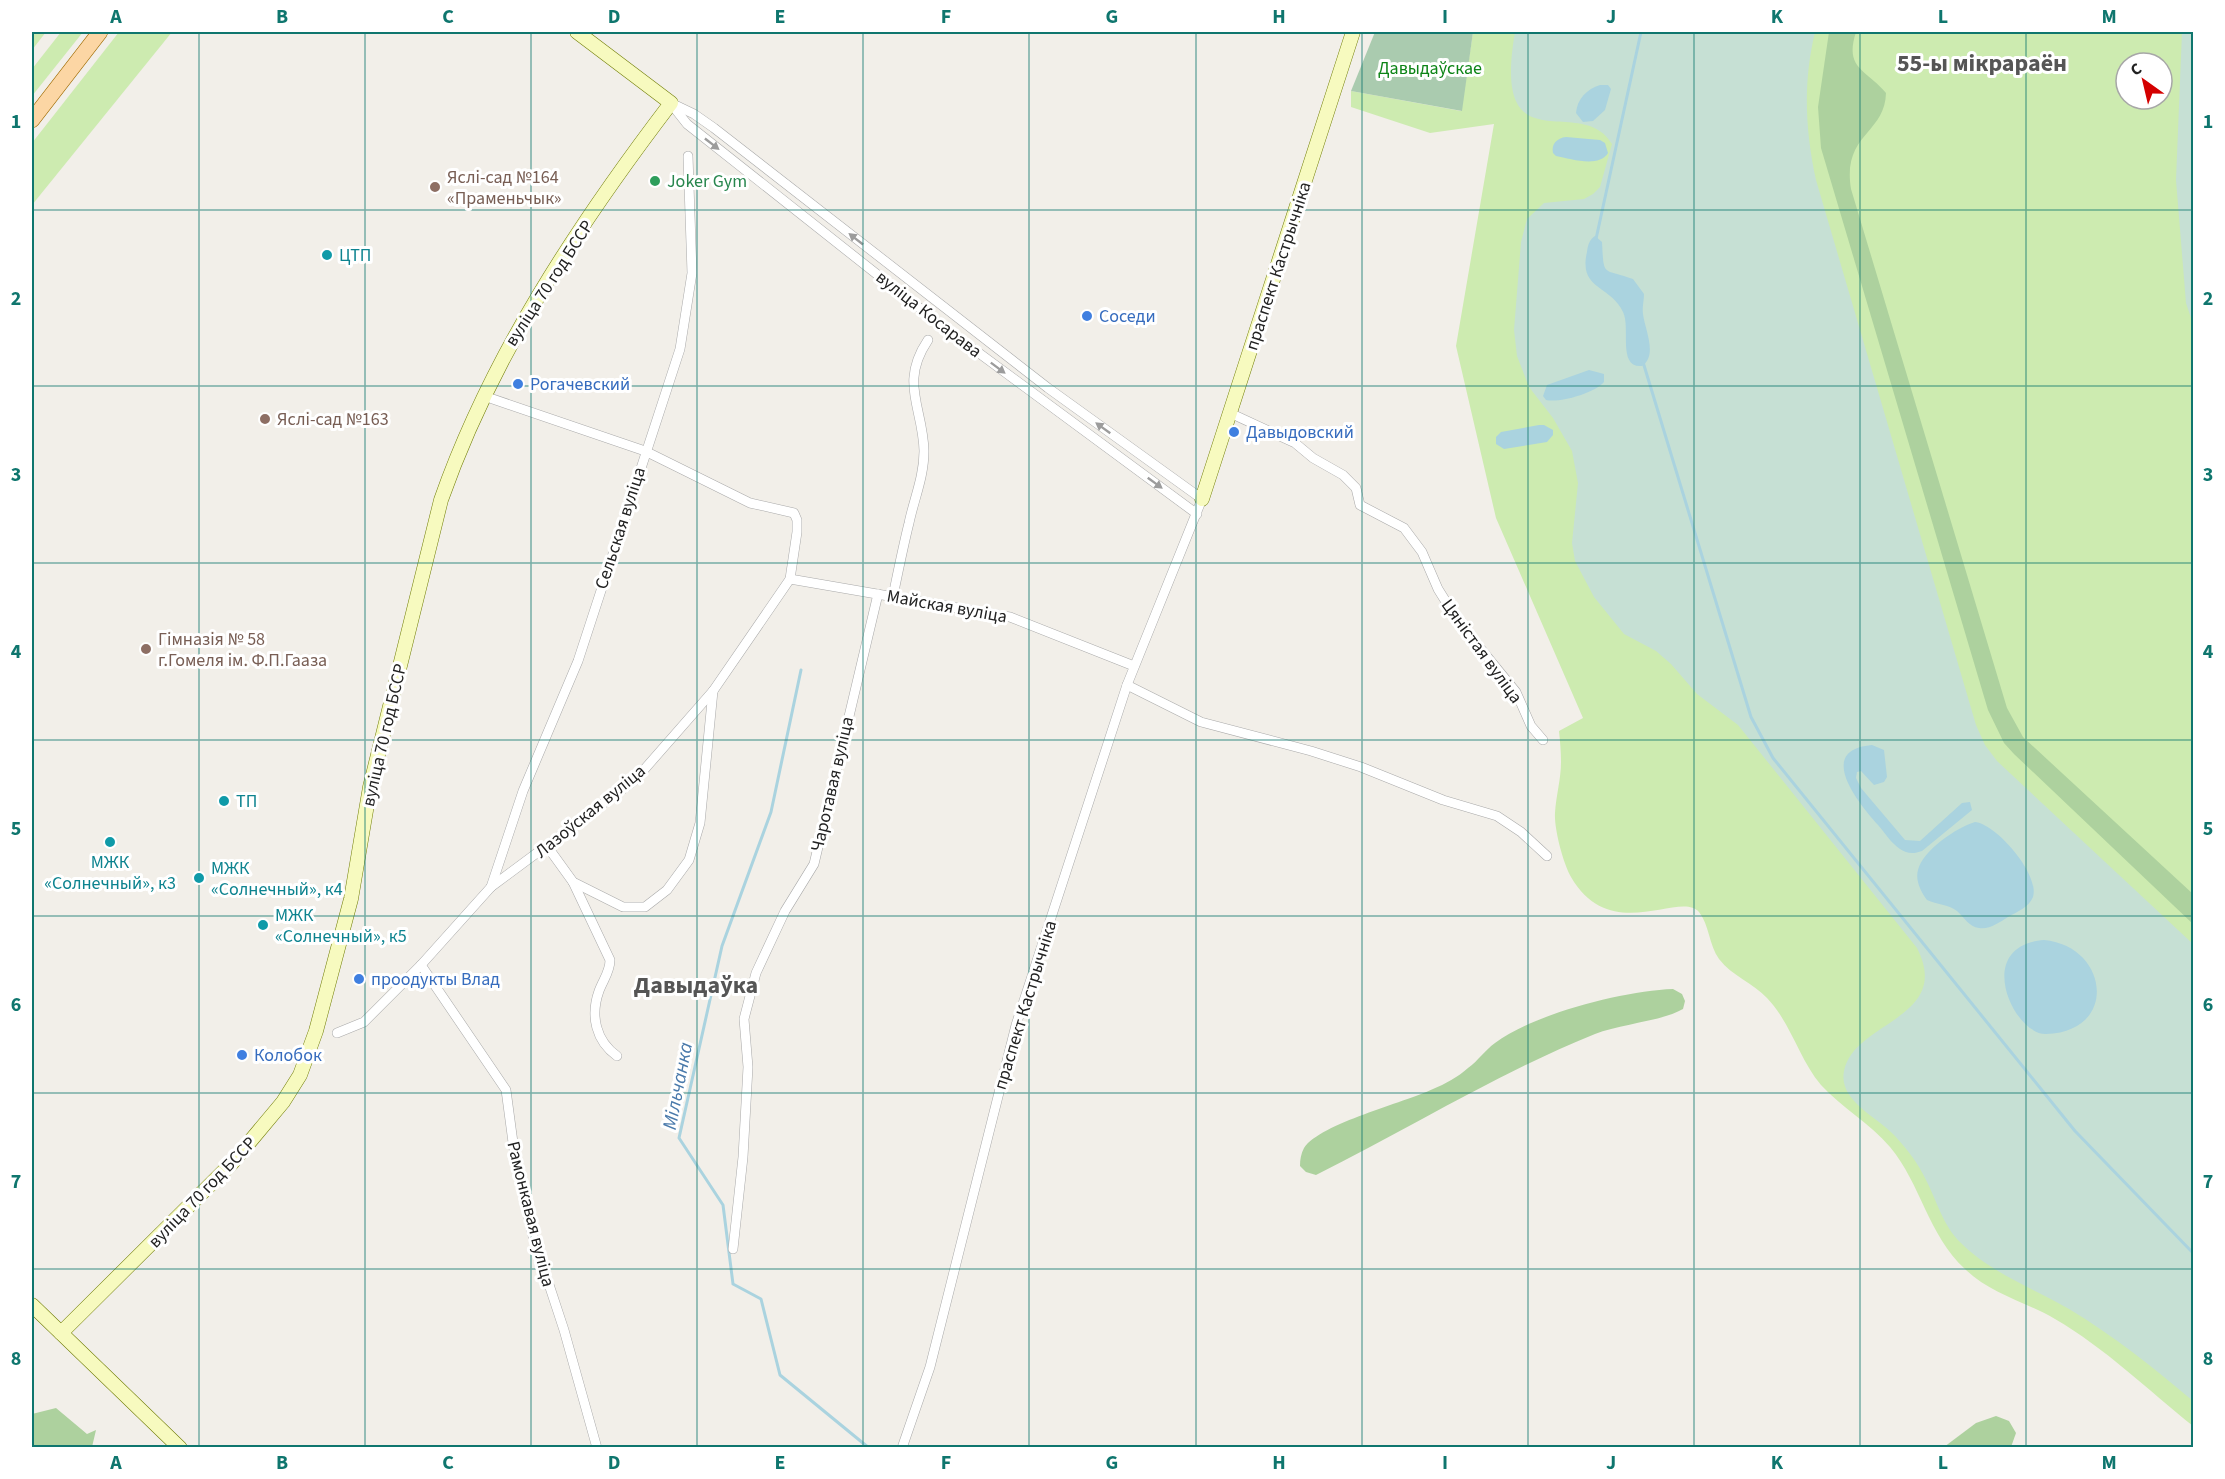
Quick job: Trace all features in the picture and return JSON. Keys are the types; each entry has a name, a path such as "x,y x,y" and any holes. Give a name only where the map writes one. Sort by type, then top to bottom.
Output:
{"main road":[{"path":"32,120 100,32"}],"street":[{"name":"вуліца Косарава","path":"577,32 671,103 694,114 714,128 1048,388 1202,499"},
{"name":"праспект Кастрычніка","path":"902,1448 930,1367 1016,1025 1127,685 1197,514 1353,32"},
{"name":"вуліца Косарава","path":"671,103 687,124 941,325 1197,514"},
{"name":"вуліца 70 год БССР","path":"61,1333 182,1216 232,1163 272,1117 300,1075 316,1031 351,898 370,787 441,500 454,462 506,351 552,272 671,103"},
{"name":"Сельская вуліца","path":"491,887 523,791 578,661 680,349 692,273 688,156"},
{"path":"893,596 909,521 921,479 924,450 913,390 916,358 928,340"},
{"path":"484,396 645,451"},
{"name":"Цяністая вуліца","path":"1230,413 1295,443 1313,458 1343,475 1356,488 1360,505 1404,528 1422,552 1438,589 1458,621 1516,692 1531,726 1543,740"},
{"name":"Лазоўская вуліца","path":"337,1033 363,1022 421,965 491,887 634,780 713,691 789,579 797,520 794,513 750,503 645,451"},
{"name":"Майская вуліца","path":"789,579 1010,617 1134,666"},
{"name":"Чаротавая вуліца","path":"733,1249 743,1157 747,1078 744,1019 756,973 785,911 814,864 878,594"},
{"path":"1127,685 1201,723 1321,754 1361,767 1443,800 1497,816 1521,832 1547,856"},
{"path":"573,882 623,907 638,908 652,904 689,860 700,823 713,691"},
{"path":"547,846 573,882 610,960 610,969 598,993 596,1020 598,1035 605,1047 617,1056"},
{"name":"Рамонкавая вуліца","path":"421,965 507,1090 516,1165 532,1233 564,1330 597,1448"},
{"path":"32,1305 180,1448"}],"green space":[{"path":"32,32 46,32 32,50"},
{"path":"61,32 83,32 32,96 32,69"},
{"path":"119,32 172,32 32,205 32,143"},
{"name":"Давыдаўскае","path":"1375,32 1473,32 1462,111 1351,91"},
{"path":"1473,32 2193,32 2193,1426 2109,1356 2073,1330 2044,1313 1985,1285 1952,1256 1933,1225 1901,1161 1874,1130 1821,1085 1813,1075 1782,1018 1767,998 1719,959 1699,912 1690,907 1624,913 1605,908 1587,897 1571,877 1560,846 1555,820 1561,768 1559,731 1583,718 1496,518 1456,346 1494,124 1430,133 1351,107 1351,91 1461,111"},
{"path":"1515,32 1815,32 1807,87 1807,106 1816,180 1976,725 1985,745 1997,761 2193,944 2193,1401 2102,1330 2069,1309 1999,1272 1973,1254 1949,1229 1923,1174 1908,1151 1888,1129 1853,1100 1844,1082 1844,1071 1851,1054 1912,1005 1922,990 1925,972 1917,948 1738,725 1697,694 1671,664 1656,651 1624,634 1594,597 1575,561 1572,543 1578,483 1572,451 1553,418 1529,387 1517,356 1514,330 1521,242 1527,219 1544,203 1584,199 1600,187 1612,144 1598,130 1580,124 1543,120 1527,114 1516,100 1511,74"},
{"path":"1829,32 1856,32 1853,44 1855,61 1886,93 1884,107 1879,118 1858,145 1853,157 1850,171 1851,189 2007,708 2023,737 2193,894 2193,924 2014,754 2004,743 1988,710 1821,148 1818,107"},
{"path":"2182,32 2194,32 2193,324 2186,303 2176,180"},
{"path":"1673,989 1682,994 1685,1001 1683,1009 1675,1013 1595,1034 1559,1049 1316,1175 1306,1172 1300,1166 1304,1148 1327,1130 1447,1083 1472,1065 1495,1043 1533,1022 1606,999"},
{"path":"56,1408 87,1434 96,1430 92,1447 32,1447 32,1414"},
{"path":"1996,1416 2009,1421 2016,1433 2011,1447 1944,1447 1976,1423"}],"water":[{"path":"1600,85 1608,85 1611,89 1605,110 1593,121 1583,122 1576,113 1578,103 1587,92"},
{"path":"1566,137 1600,140 1605,143 1608,153 1604,158 1592,161 1556,156 1553,153 1554,144 1557,140"},
{"path":"1595,236 1602,242 1603,261 1607,270 1633,279 1644,294 1643,314 1650,349 1647,361 1642,366 1634,365 1627,354 1625,319 1618,303 1591,281 1587,274 1585,264 1588,247"},
{"path":"1589,370 1604,374 1604,382 1593,390 1552,401 1546,400 1543,396 1547,385"},
{"path":"1539,425 1553,430 1553,435 1547,442 1504,449 1496,444 1496,437 1501,432"},
{"path":"1872,745 1884,750 1887,777 1884,782 1874,785 1861,771 1857,772 1856,778 1861,788 1905,840 1920,841 1962,803 1970,802 1972,810 1922,851 1911,853 1900,849 1861,805 1846,779 1844,767 1846,757 1855,749"},
{"path":"1975,822 1994,831 2015,852 2030,876 2033,887 2033,897 2026,906 1987,928 1972,926 1954,909 1927,900 1917,878 1921,863 1933,848 1950,834"},
{"path":"2044,940 2066,946 2082,957 2092,972 2097,988 2095,1005 2086,1019 2070,1030 2046,1034 2034,1030 2022,1021 2012,1006 2006,990 2005,973 2009,957 2022,946"}],"waterway":[{"path":"1596,239 1641,32"},
{"path":"1643,362 1751,717 1773,758 2075,1131 2194,1254"},
{"name":"Мільчанка","path":"801,670 771,812 722,946 679,1138 723,1205 733,1284 761,1299 780,1375 869,1448"}],"place":[{"name":"Joker Gym","path":"655,181"},
{"name":"Яслі-сад №164 «Праменьчык»","path":"435,187"},
{"name":"ЦТП","path":"327,255"},
{"name":"Соседи","path":"1087,316"},
{"name":"Рогачевский","path":"518,384"},
{"name":"Яслі-сад №163","path":"265,419"},
{"name":"Давыдовский","path":"1234,432"},
{"name":"Гімназія № 58 г.Гомеля ім. Ф.П.Гааза","path":"146,649"},
{"name":"ТП","path":"224,801"},
{"name":"МЖК «Солнечный», к3","path":"110,842"},
{"name":"МЖК «Солнечный», к4","path":"199,878"},
{"name":"МЖК «Солнечный», к5","path":"263,925"},
{"name":"проодукты Влад","path":"359,979"},
{"name":"Колобок","path":"242,1055"}],"district":[{"name":"55-ы мікрараён","path":"1982,63"},
{"name":"Давыдаўка","path":"696,985"}]}
